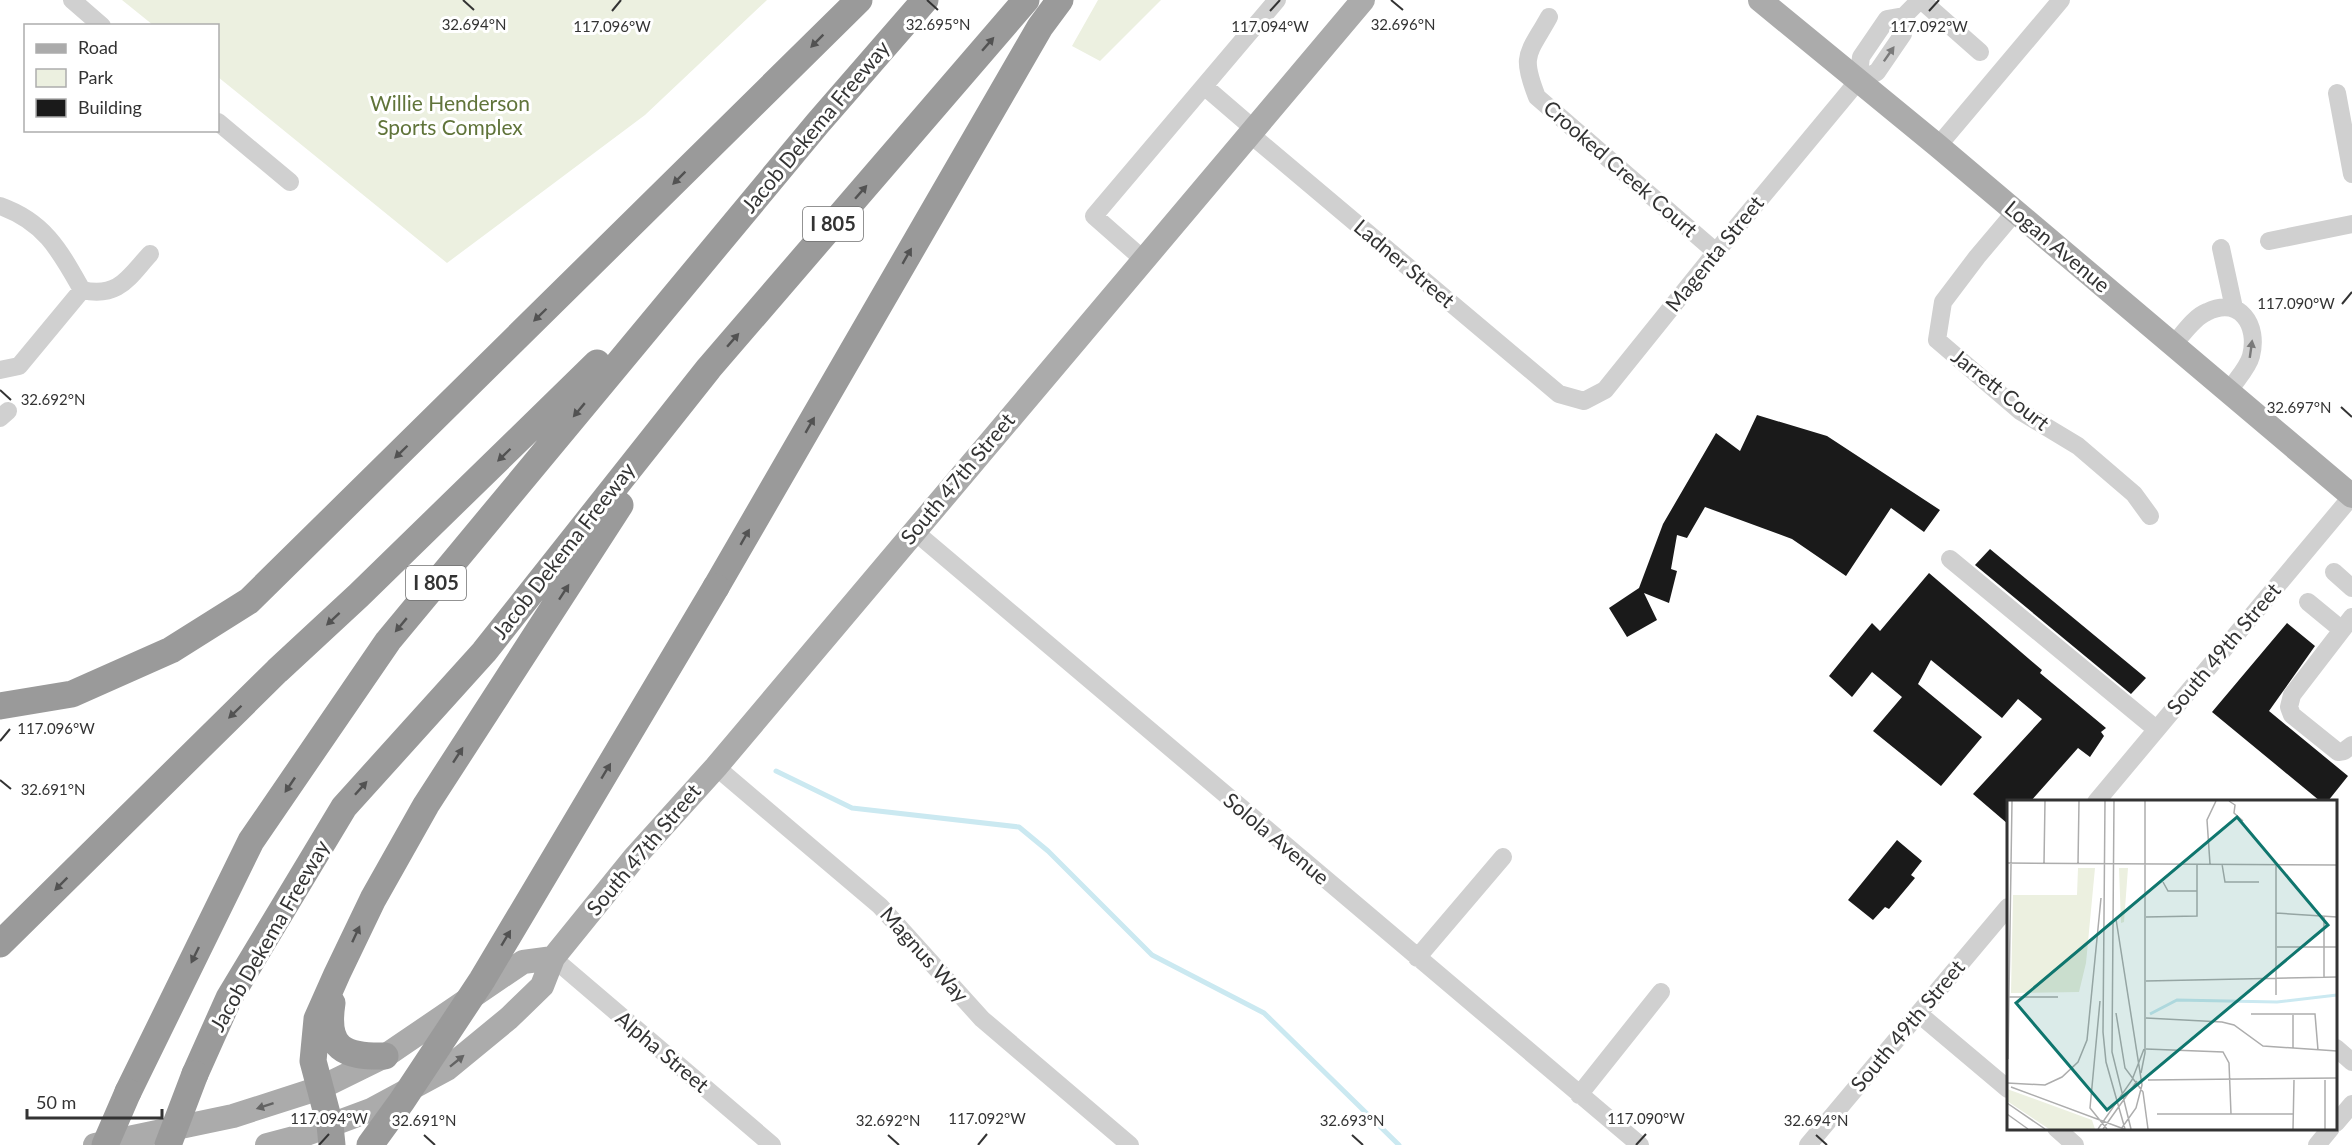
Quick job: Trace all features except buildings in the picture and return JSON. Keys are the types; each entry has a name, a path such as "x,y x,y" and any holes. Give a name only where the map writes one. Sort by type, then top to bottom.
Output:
{"highway":[{"path":"0,706 72,694 171,650 249,601 859,0"},
{"name":"Jacob Dekema Freeway","path":"105,1145 128,1092 251,841 388,641 818,123 925,0"},
{"name":"Jacob Dekema Freeway","path":"168,1145 195,1074 229,998 344,807 484,652 709,368 1026,0"},
{"path":"370,1145 482,980 716,587 1034,37 1060,0"},
{"path":"0,944 269,680 578,384 818,123"},
{"path":"331,1135 313,1061 317,1019 373,899 426,804 709,368"},
{"path":"337,974 330,1019 334,1040 346,1053 364,1057 385,1056"}],"main road":[{"name":"Logan Avenue","path":"1760,0 1938,146 2352,496"},
{"name":"South 47th Street","path":"267,1145 301,1136 331,1135 371,1110 447,1069 509,1018 542,986 553,958 634,858 716,767 1362,1"},
{"path":"95,1145 233,1116 320,1088 385,1056 523,962 553,958"}],"street":[{"path":"72,0 100,24"},
{"path":"1144,260 1094,216 1277,0"},
{"path":"1858,81 1861,57 1887,19 1904,16 1921,0 1980,52"},
{"path":"1938,146 2061,0"},
{"name":"Crooked Creek Court","path":"1549,17 1527,55 1527,71 1537,97 1716,252"},
{"name":"Magenta Street","path":"1559,394 1584,401 1605,390 1858,81"},
{"name":"Ladner Street","path":"1204,86 1252,131 1559,394"},
{"path":"2337,93 2352,174"},
{"path":"219,123 290,182"},
{"path":"0,206 21,214 56,245 82,290"},
{"name":"Jarrett Court","path":"2015,212 1977,256 1943,302 1937,340 2020,411 2078,446 2134,494 2151,516"},
{"path":"2269,241 2352,224"},
{"path":"2221,248 2234,308 2246,318 2253,334 2251,358 2229,391"},
{"path":"82,290 104,293 120,286 150,254"},
{"path":"0,370 19,366 82,290"},
{"path":"2174,344 2204,312 2218,308 2234,308"},
{"name":"South 49th Street","path":"2097,800 2352,496"},
{"name":"Solola Avenue","path":"914,531 1640,1145"},
{"path":"1950,559 2157,729"},
{"path":"2334,572 2352,588"},
{"path":"2308,602 2347,623 2292,695 2289,707 2292,715 2338,752 2352,745"},
{"name":"Magnus Way","path":"716,767 880,906 982,1019 1130,1145"},
{"path":"1417,958 1503,857"},
{"name":"South 49th Street","path":"1808,1145 2007,908"},
{"name":"Alpha Street","path":"553,958 772,1145"},
{"path":"1579,1095 1661,992"},
{"path":"1920,1014 2007,1088"},
{"path":"2337,1049 2352,1062"},
{"path":"2337,1122 2352,1104"},
{"path":"2058,1130 2075,1145"},
{"path":"2317,1145 2329,1130"}],"green space":[{"name":"Willie Henderson Sports Complex","path":"122,0 767,0 645,115 447,263 219,78 219,24 152,24"},
{"path":"1098,0 1161,0 1100,61 1072,46"}],"waterway":[{"path":"776,771 852,808 1019,827 1048,851 1152,955 1264,1013 1399,1145"}]}
